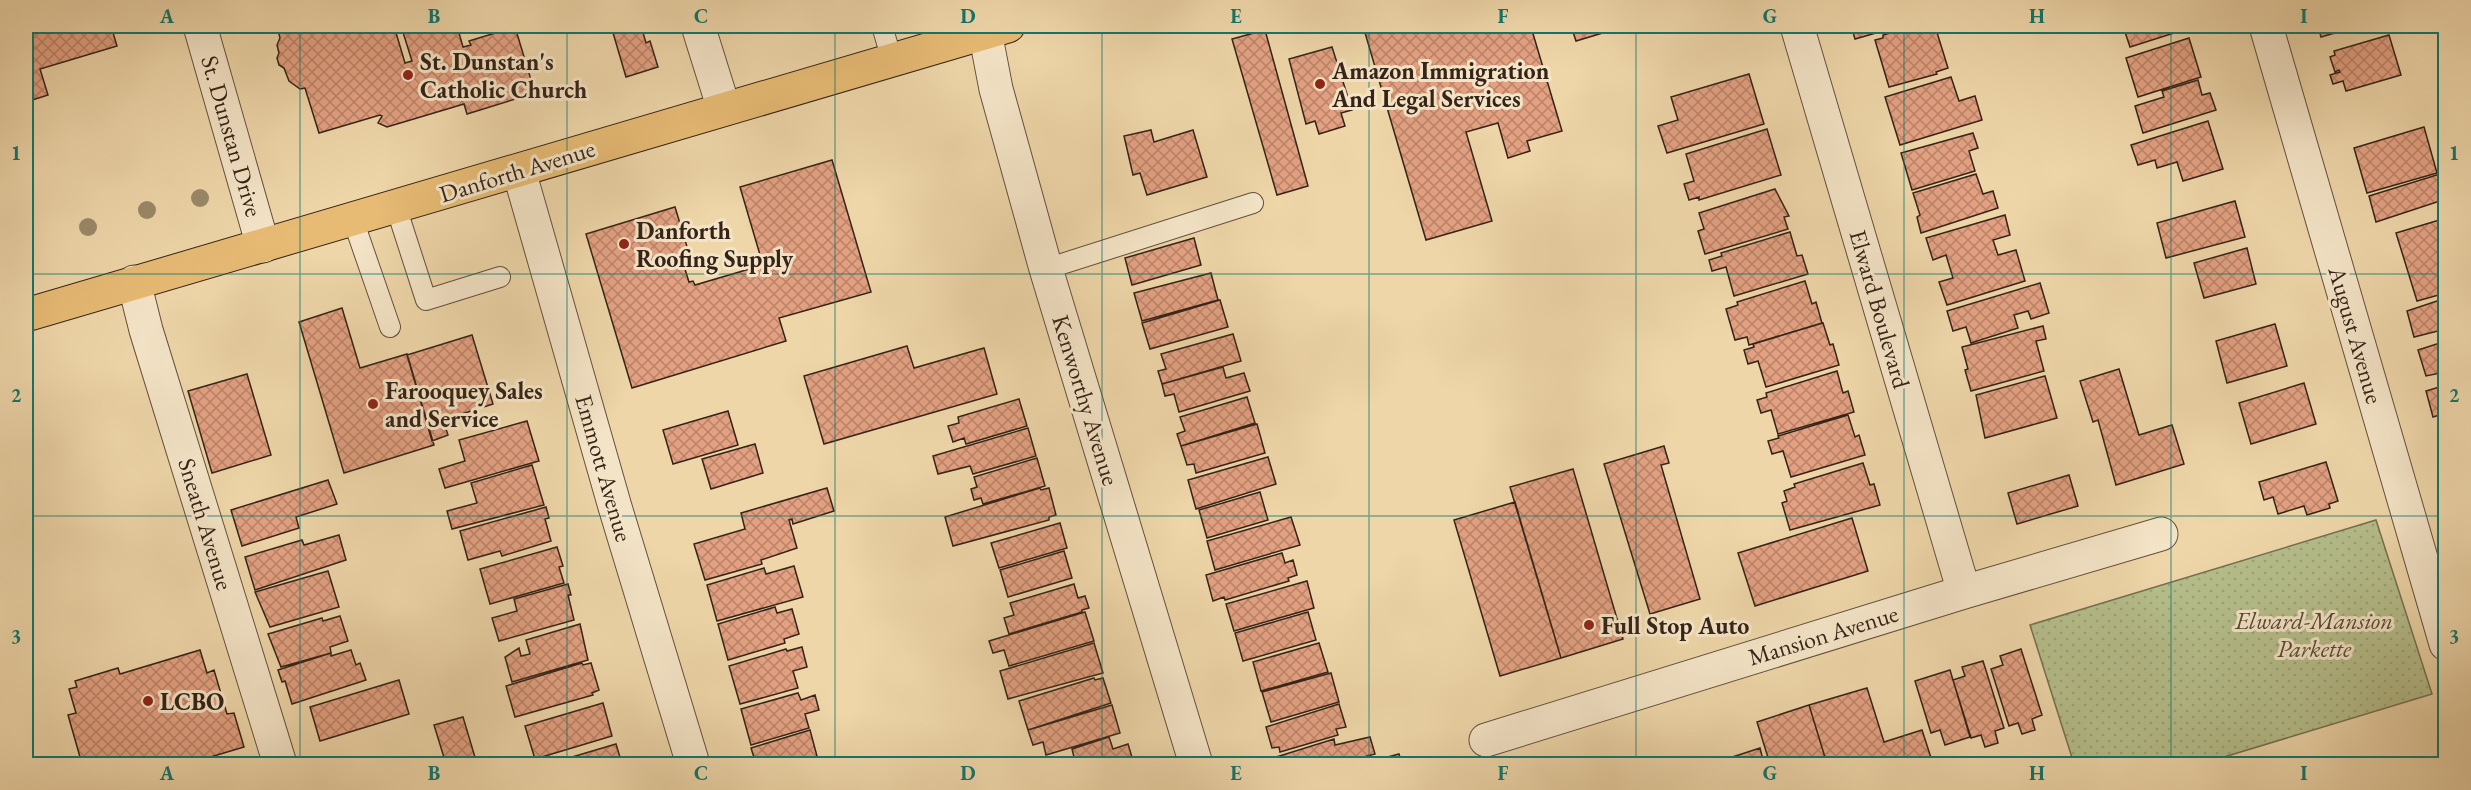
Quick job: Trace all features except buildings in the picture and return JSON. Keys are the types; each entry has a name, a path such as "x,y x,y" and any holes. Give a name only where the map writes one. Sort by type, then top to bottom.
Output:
{"main road":[{"name":"Danforth Avenue","path":"26,315 996,29"}],"street":[{"name":"St. Dunstan Drive","path":"200,26 263,246"},
{"path":"698,26 724,109"},
{"name":"Elward Boulevard","path":"1797,26 1964,592"},
{"name":"August Avenue","path":"2266,26 2445,644"},
{"name":"Kenworthy Avenue","path":"996,29 996,89 1046,269 1196,765"},
{"name":"Emmott Avenue","path":"519,171 615,507 693,765"},
{"name":"Sneath Avenue","path":"134,282 146,330 280,765"},
{"name":"Mansion Avenue","path":"1486,740 1964,592 2161,534"}],"lane":[{"path":"882,26 892,60"},
{"path":"1046,269 1252,202"},
{"path":"396,207 426,300 501,277"},
{"path":"353,220 390,327"}],"green space":[{"name":"Elward-Mansion Parkette","path":"2376,520 2432,694 2201,764 2074,764 2030,625"}],"place":[{"name":"St. Dunstan's Catholic Church","path":"408,75"},
{"name":"Amazon Immigration And Legal Services","path":"1320,84"},
{"name":"Danforth Roofing Supply","path":"624,244"},
{"name":"Farooquey Sales and Service","path":"373,404"},
{"name":"Full Stop Auto","path":"1589,625"},
{"name":"LCBO","path":"148,701"}]}
